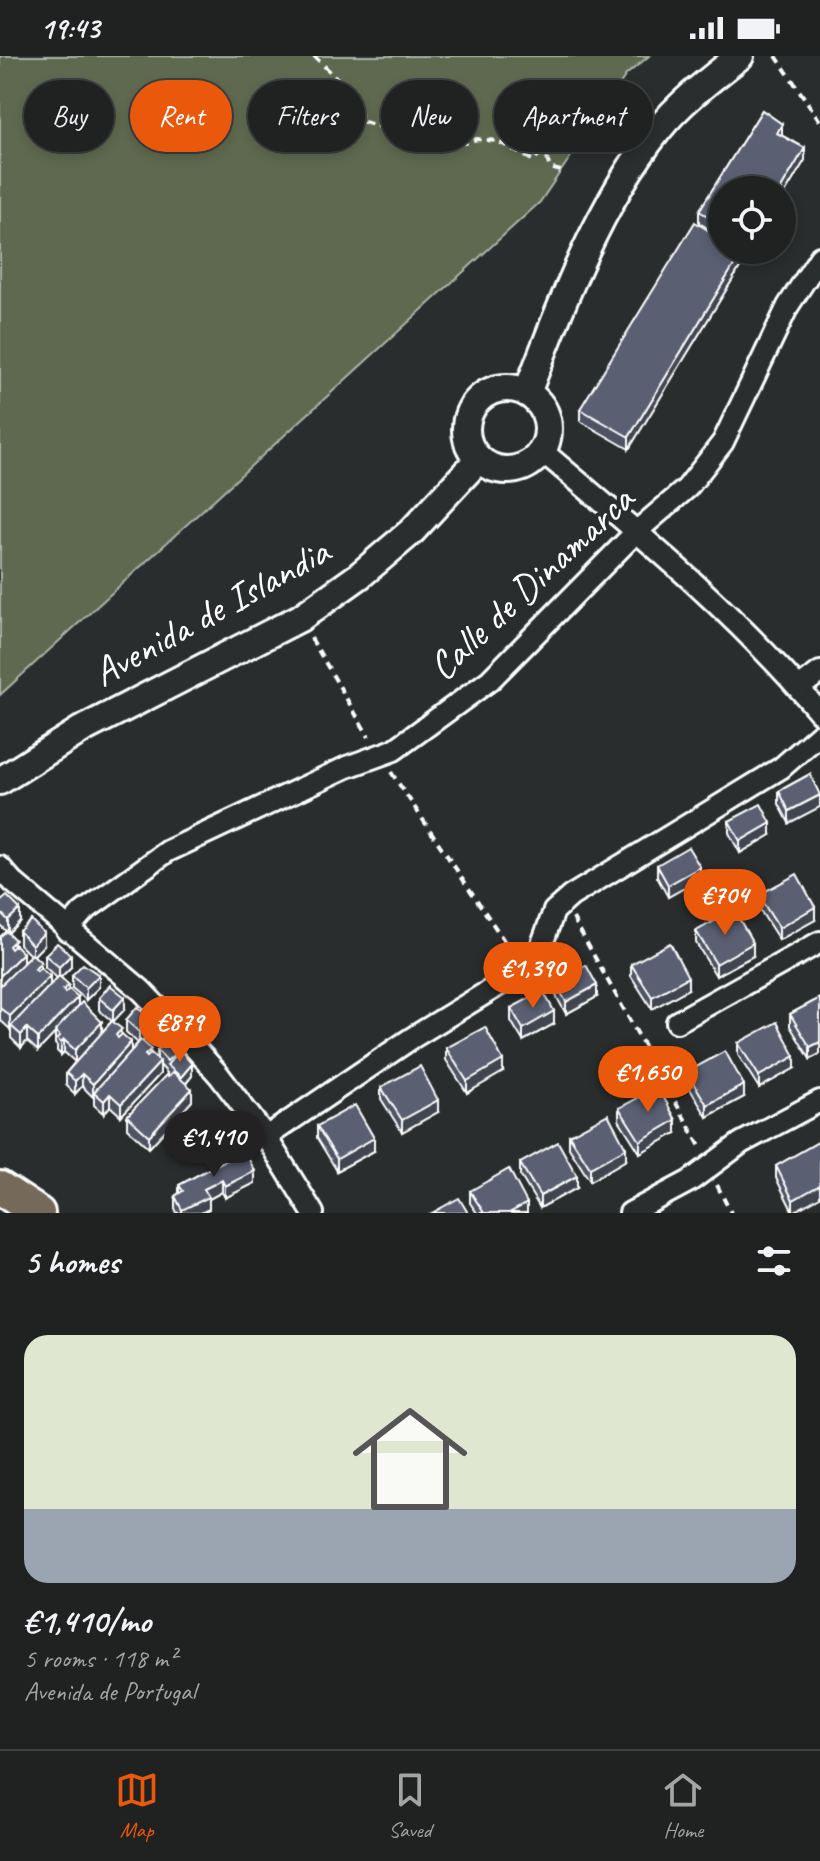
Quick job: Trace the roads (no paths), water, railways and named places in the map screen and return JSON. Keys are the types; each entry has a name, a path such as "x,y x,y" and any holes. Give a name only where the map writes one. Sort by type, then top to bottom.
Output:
{"main road":[{"path":"0,1188 38,1213"}],"street":[{"path":"527,393 576,272 620,186 659,128 740,56"},
{"name":"Calle de Dinamarca","path":"67,930 83,912 168,851 347,767 394,750 490,680 637,531 687,488 723,442 788,306 820,257"},
{"path":"512,388 527,393 539,403 547,419 548,436 542,451 527,465 507,470 489,466 479,459 470,446 466,430 473,405 484,394 497,389 512,388"},
{"path":"542,451 637,531 731,618 820,713"},
{"name":"Avenida de Islandia","path":"0,781 81,730 300,618 359,576 412,531 479,459"},
{"path":"799,688 820,672"},
{"path":"266,1137 412,1038 535,963 554,911 564,902 781,768 820,734"},
{"path":"0,867 67,930 141,990 166,1016 219,1075 266,1137 313,1213"},
{"path":"677,1022 820,942"},
{"path":"630,1213 690,1181 741,1143 820,1101"}]}
